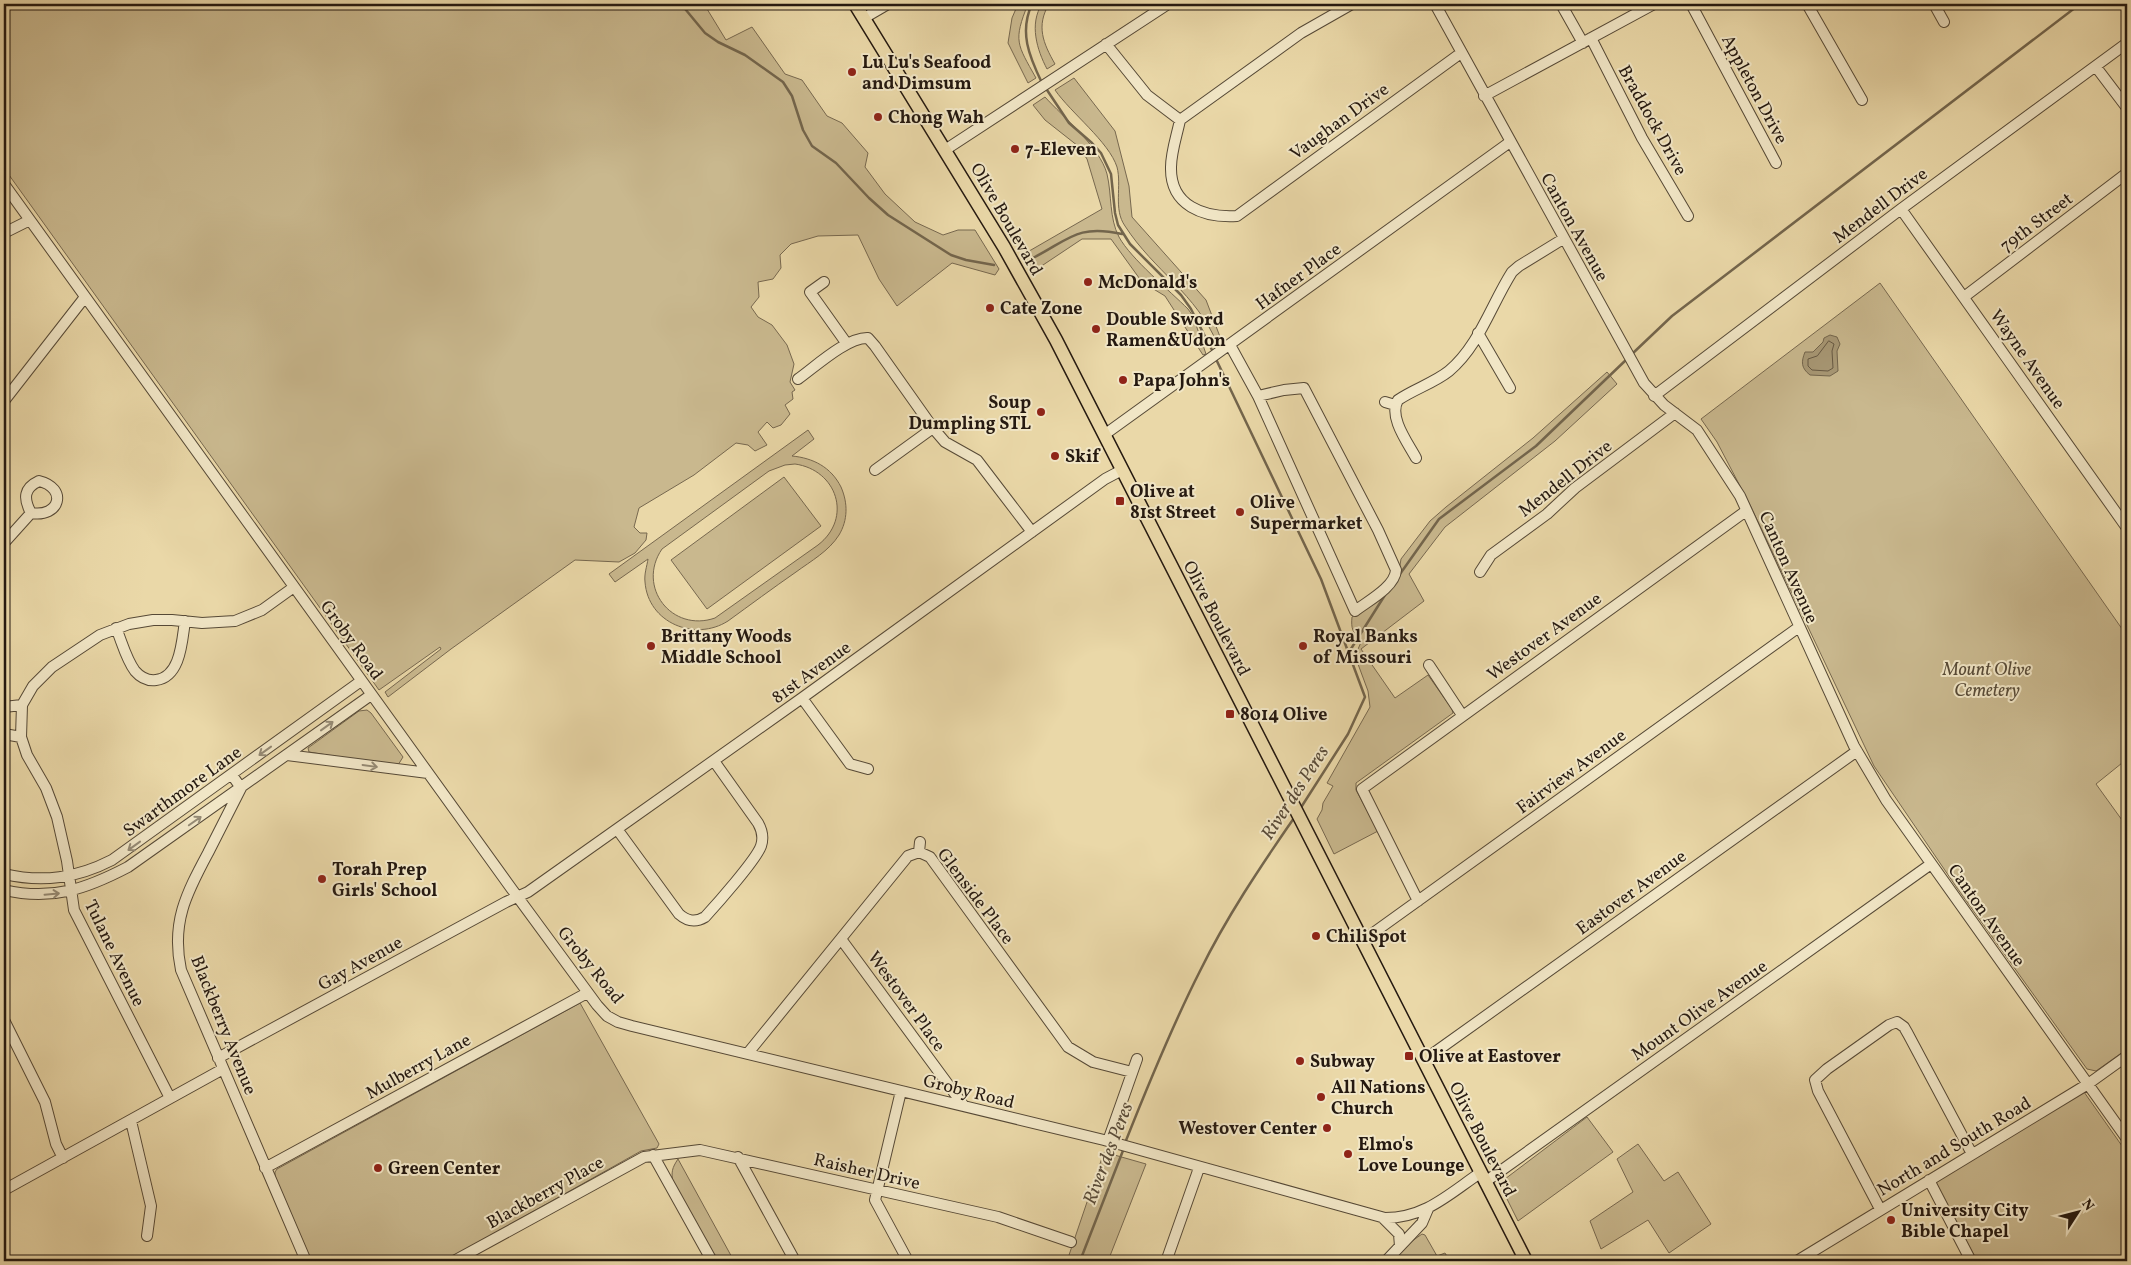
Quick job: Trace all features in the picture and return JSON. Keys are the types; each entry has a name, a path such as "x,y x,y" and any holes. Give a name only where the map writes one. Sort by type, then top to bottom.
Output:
{"main road":[{"name":"Olive Boulevard","path":"855,4 945,150 1052,332 1526,1261"}],"street":[{"path":"864,18 888,4"},
{"path":"945,150 1168,4"},
{"path":"1106,44 1147,95 1180,120 1301,33 1352,4"},
{"name":"Canton Avenue","path":"1435,4 1636,370 1654,396 1697,430 1735,488 1857,751 1886,800 2127,1139"},
{"name":"Braddock Drive","path":"1561,4 1587,41 1688,216"},
{"path":"1484,96 1654,4"},
{"name":"Appleton Drive","path":"1691,4 1776,163"},
{"path":"1807,4 1862,100"},
{"path":"1934,4 1944,22"},
{"name":"Mendell Drive","path":"1654,396 1901,209 2127,43"},
{"name":"Vaughan Drive","path":"1180,120 1171,164 1174,185 1181,198 1189,207 1200,213 1224,217 1237,216 1461,53"},
{"path":"2096,67 2127,108"},
{"name":"Hafner Place","path":"1104,435 1510,142"},
{"name":"79th Street","path":"1964,297 2127,173"},
{"name":"Groby Road","path":"4,184 517,897 587,993 608,1016 618,1022 1111,1142 1383,1218 1415,1215 1428,1209"},
{"name":"Wayne Avenue","path":"1901,209 2127,528"},
{"path":"4,233 30,220"},
{"path":"1416,458 1390,403 1448,372 1460,361 1512,272 1563,239"},
{"path":"824,282 810,292 847,344"},
{"path":"4,401 85,297"},
{"path":"1478,333 1510,388"},
{"path":"798,379 847,344 859,338 868,338 933,428 945,442 977,460 1032,532"},
{"path":"1227,347 1258,396 1355,611 1389,585 1396,576 1396,570 1378,530 1304,388 1258,396"},
{"name":"Mendell Drive","path":"1480,572 1491,555 1547,514 1575,488 1675,413"},
{"path":"875,470 933,428"},
{"name":"81st Avenue","path":"517,897 528,892 714,761 1105,479 1122,470"},
{"name":"Westover Avenue","path":"1418,901 1362,789 1746,511"},
{"path":"4,543 31,513"},
{"path":"4,707 22,705 33,686 52,667 83,644 116,628 153,620 202,623 235,621 262,610 294,587"},
{"path":"116,628 136,672 147,680 158,680 166,677 173,669 179,654 185,621"},
{"name":"Fairview Avenue","path":"1362,941 1799,627"},
{"path":"1429,665 1462,715"},
{"name":"Swarthmore Lane","path":"4,874 29,879 69,877 97,868 112,860 361,681"},
{"name":"Swarthmore Lane","path":"4,890 21,894 70,892 90,886 128,867 371,695"},
{"path":"802,698 850,764 868,769"},
{"name":"Tulane Avenue","path":"22,705 21,737 27,756 51,799 62,836 74,910 170,1098"},
{"path":"4,734 21,737"},
{"name":"Eastover Avenue","path":"1424,1060 1857,751"},
{"path":"287,755 428,773"},
{"path":"617,829 679,914 691,921 704,917 758,853 763,837 758,823 714,761"},
{"path":"232,775 242,788"},
{"name":"Blackberry Avenue","path":"242,788 186,895 178,926 178,955 181,970 306,1261"},
{"name":"Glenside Place","path":"748,1053 908,856 920,847 930,857 1068,1047 1093,1062 1132,1072"},
{"name":"Mount Olive Avenue","path":"1386,1261 1422,1223 1428,1209 1483,1178 1931,864"},
{"name":"Gay Avenue","path":"218,1058 517,897"},
{"name":"Westover Place","path":"841,939 964,1106"},
{"name":"Mulberry Lane","path":"265,1168 587,993"},
{"path":"4,1020 44,1102 56,1144 63,1158"},
{"path":"1880,1209 1818,1091 1815,1080 1827,1069 1889,1025 1897,1022 1904,1027 1972,1154"},
{"name":"North and South Road","path":"1797,1261 2088,1084 2127,1056"},
{"path":"1111,1142 1137,1059"},
{"path":"4,1190 223,1069"},
{"path":"901,1091 875,1200 908,1261"},
{"path":"131,1121 151,1206 147,1236"},
{"name":"Raisher Drive","path":"653,1155 700,1150 738,1157 998,1217 1071,1242"},
{"path":"653,1155 712,1261"},
{"name":"Blackberry Place","path":"454,1261 644,1157 653,1155"},
{"path":"738,1157 795,1261"},
{"path":"1169,1261 1168,1256 1199,1168"},
{"path":"1929,1180 1972,1261"},
{"path":"1383,1218 1399,1234 1400,1246"}],"green space":[{"path":"4,4 704,4 726,40 752,27 785,74 802,80 827,116 842,123 868,153 865,167 885,194 915,222 943,235 958,230 975,230 999,269 995,275 952,263 897,306 879,279 858,235 818,236 791,244 780,255 781,268 773,279 758,282 759,297 751,307 758,317 772,325 787,345 794,364 790,382 795,390 792,392 793,399 785,405 790,414 781,425 773,428 767,422 758,432 767,445 755,451 748,445 736,443 694,475 639,508 634,527 640,533 647,533 646,540 635,553 619,562 575,560 388,697 385,692 441,649 440,647 379,690 4,168"},
{"path":"1018,4 1028,4 1020,26 1019,42 1036,78 1028,83 1008,43 1012,18"},
{"path":"1042,4 1049,4 1042,27 1044,42 1055,64 1047,69 1040,54 1035,28 1038,12"},
{"path":"1074,78 1115,131 1129,186 1132,217 1206,300 1222,342 1218,345 1209,327 1187,296 1136,242 1121,219 1119,212 1118,174 1113,157 1055,90"},
{"path":"1045,97 1097,153 1107,174 1112,214 1119,237 1141,265 1188,309 1193,316 1206,354 1203,355 1165,296 1142,282 1111,239 1082,239 1034,271 1024,254 1102,209 1087,159 1078,146 1045,120 1033,105"},
{"name":"Mount Olive Cemetery","path":"1880,283 2127,636 2127,759 2096,784 2127,827 2127,1049 2096,1071 2087,1069 1957,888 1874,766 1751,507 1717,442 1701,419"},
{"path":"1607,372 1617,384 1555,441 1445,527 1409,574 1424,601 1361,649 1395,698 1428,675 1453,713 1356,783 1356,790 1378,831 1334,854 1317,819 1322,810 1323,803 1333,786 1327,783 1370,707 1368,691 1355,656 1362,640 1353,630 1352,617 1377,601 1399,571 1401,559 1430,521 1533,438"},
{"path":"808,430 814,439 792,456 814,461 821,465 832,474 841,487 846,511 842,529 835,541 814,560 728,621 715,627 702,630 688,629 675,625 664,618 648,596 645,573 648,559 615,582 609,574","holes":["795,464 809,468 821,475 830,485 835,497 837,509 835,522 829,534 818,545 715,618 699,621 685,619 672,613 656,591 653,578 655,563 662,549 769,471 785,465"]},
{"path":"784,477 821,526 707,609 671,560"},
{"path":"367,710 403,757 398,765 393,766 309,752 308,748 359,711"},
{"path":"580,1003 659,1144 657,1148 641,1151 445,1261 311,1261 275,1177 277,1169"},
{"path":"2084,1092 2127,1153 2127,1261 1977,1261 1935,1182"},
{"path":"1587,1117 1613,1152 1518,1221 1500,1185 1501,1182"},
{"path":"1638,1144 1664,1181 1678,1172 1711,1224 1669,1253 1648,1220 1601,1249 1590,1221 1633,1192 1617,1159"},
{"path":"1104,1152 1146,1164 1108,1261 1067,1261"},
{"path":"678,1159 734,1261 717,1261 673,1183 672,1170"},
{"path":"1422,1234 1425,1235 1437,1256 1445,1253 1450,1261 1392,1261 1405,1246"}],"water":[{"path":"1830,335 1837,337 1840,344 1837,351 1838,371 1830,376 1810,375 1803,365 1805,352 1813,352 1823,342 1824,338"}],"waterway":[{"path":"681,4 705,33 718,42 745,55 783,82 792,96 803,130 812,146 836,163 888,215 951,255 994,265"},
{"name":"River des Peres","path":"1032,4 1026,24 1027,44 1042,83"},
{"path":"1632,354 1672,316 2080,4"},
{"name":"River des Peres","path":"1045,87 1069,123 1101,153 1111,174 1118,225 1130,244 1181,295 1191,309 1213,352"},
{"path":"1031,259 1064,240 1083,233 1106,231 1122,234"},
{"name":"River des Peres","path":"1215,357 1321,579 1365,697 1348,734 1300,809"},
{"path":"1400,574 1439,519 1536,446 1627,359"},
{"path":"1349,652 1385,595"},
{"name":"River des Peres","path":"1125,1143 1170,1034 1210,951 1244,893 1294,818"},
{"name":"River des Peres","path":"1080,1261 1124,1148"}],"place":[{"name":"Lu Lu's Seafood and Dimsum","path":"852,72"},
{"name":"Chong Wah","path":"878,117"},
{"name":"7-Eleven","path":"1015,149"},
{"name":"McDonald's","path":"1088,282"},
{"name":"Cate Zone","path":"990,308"},
{"name":"Double Sword Ramen&Udon","path":"1096,329"},
{"name":"Papa John's","path":"1123,380"},
{"name":"Soup Dumpling STL","path":"1041,412"},
{"name":"Skif","path":"1055,456"},
{"name":"Olive at 81st Street","path":"1120,501"},
{"name":"Olive Supermarket","path":"1240,512"},
{"name":"Brittany Woods Middle School","path":"651,646"},
{"name":"Royal Banks of Missouri","path":"1303,646"},
{"name":"8014 Olive","path":"1230,714"},
{"name":"Torah Prep Girls' School","path":"322,879"},
{"name":"ChiliSpot","path":"1316,936"},
{"name":"Olive at Eastover","path":"1409,1056"},
{"name":"Subway","path":"1300,1061"},
{"name":"All Nations Church","path":"1321,1097"},
{"name":"Westover Center","path":"1327,1128"},
{"name":"Elmo's Love Lounge","path":"1348,1154"},
{"name":"Green Center","path":"378,1168"},
{"name":"University City Bible Chapel","path":"1891,1220"}]}
